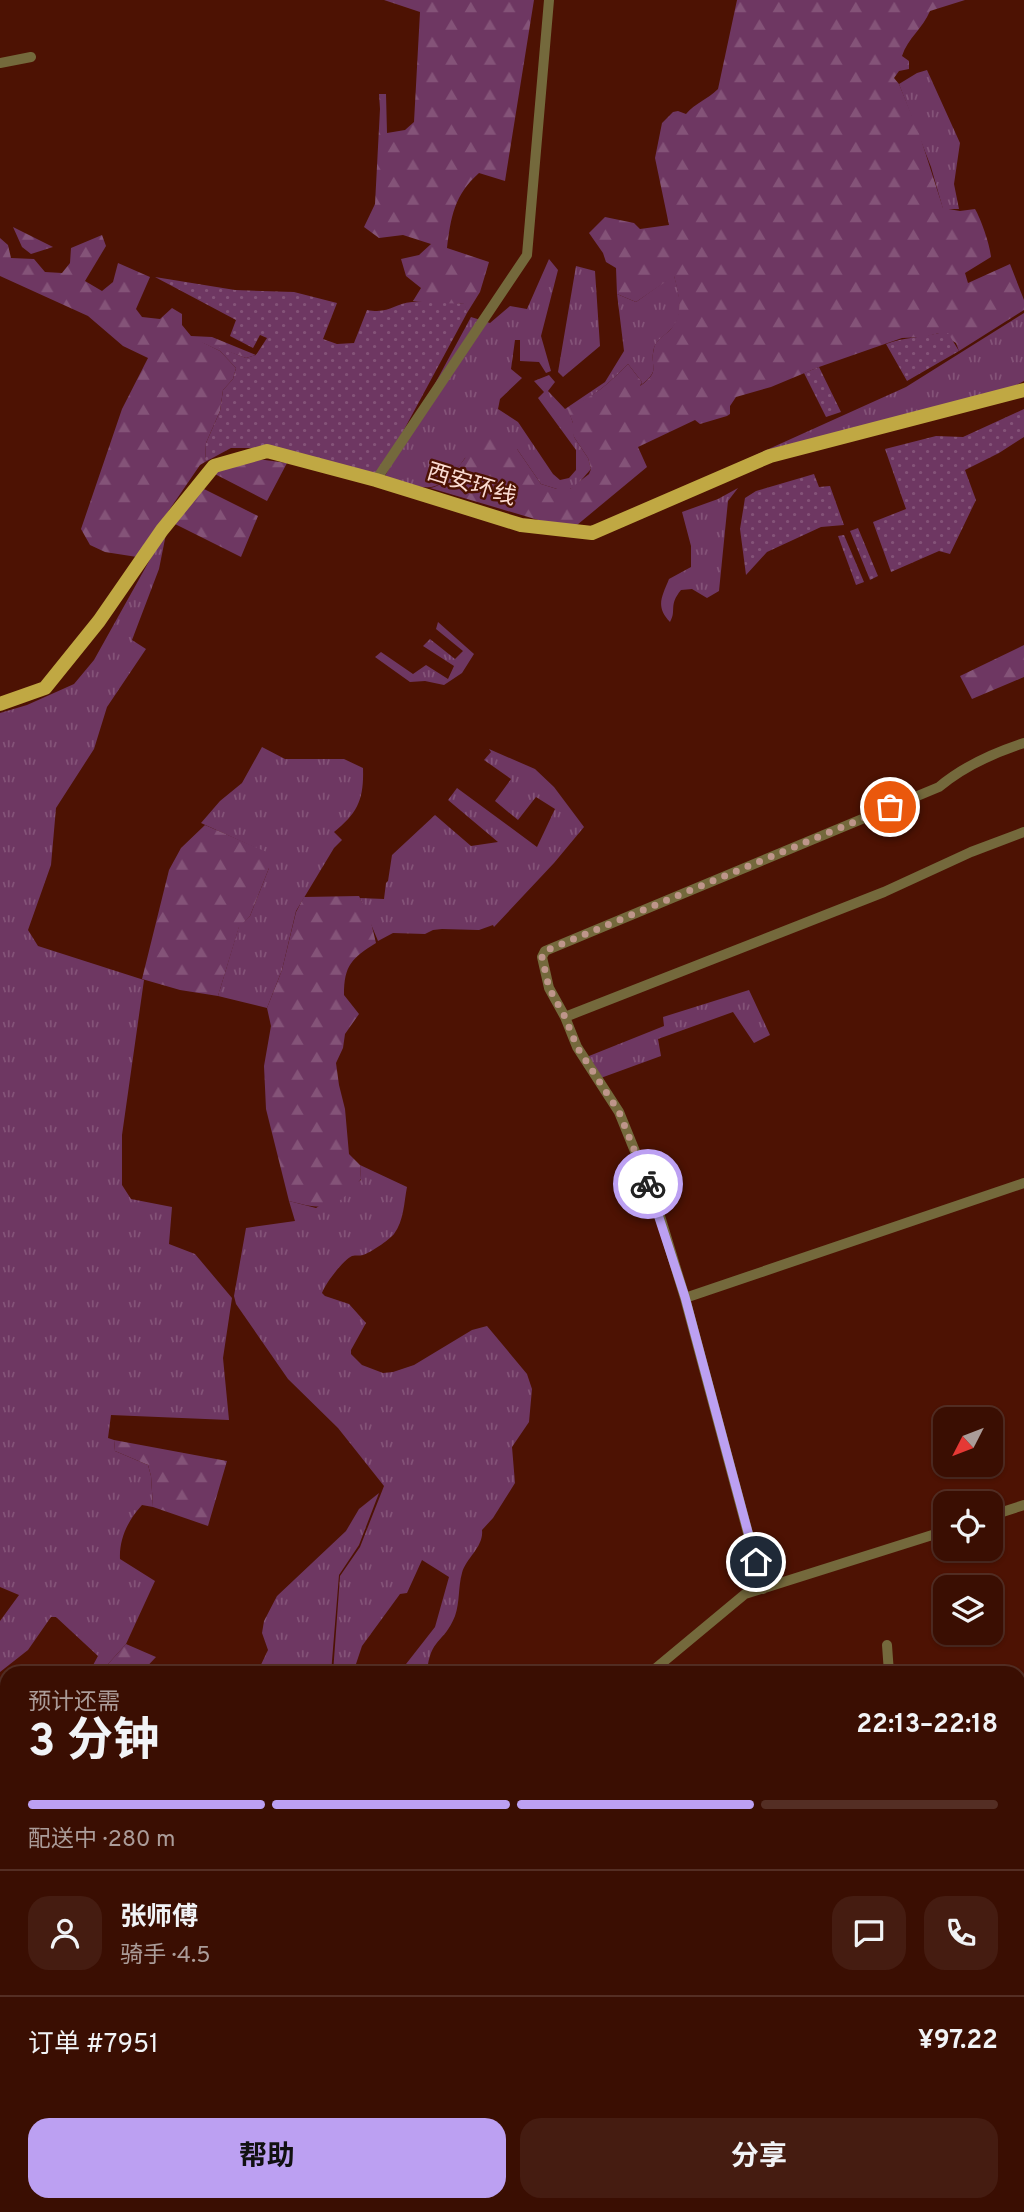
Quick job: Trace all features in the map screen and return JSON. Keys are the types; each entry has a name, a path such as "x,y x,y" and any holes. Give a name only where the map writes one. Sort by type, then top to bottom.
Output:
{"main road":[{"name":"西安环线","path":"0,704 45,688 99,621 162,530 214,466 267,451 376,480 521,525 592,533 770,456 1024,390"}],"street":[{"path":"376,480 527,255 549,0"},
{"path":"0,63 31,57"},
{"path":"763,1589 685,1297 656,1203 619,1112 577,1047 549,988 542,957 545,951 939,787 951,776 991,754 1024,743"},
{"path":"565,1017 884,892 971,852 1024,832"},
{"path":"685,1297 1024,1183"},
{"path":"1003,1512 1024,1505"},
{"path":"658,1666 745,1594 933,1535"},
{"path":"887,1645 888,1666"}],"green space":[{"path":"384,0 534,0 505,181 479,173 459,198 450,226 447,248 489,262 480,292 467,313 464,303 449,305 413,301 421,288 406,276 401,259 419,255 431,244 403,235 379,238 364,227 375,204 379,94 386,94 387,133 405,130 414,122 420,12"},
{"path":"737,0 965,0 930,11 902,56 909,61 909,69 899,71 894,78 919,133 943,208 960,211 975,209 982,225 991,257 965,273 968,283 1010,264 1024,300 1024,310 959,351 956,343 939,333 902,338 771,387 736,397 727,416 700,424 695,420 638,447 647,467 577,525 545,522 430,488 447,480 467,456 496,429 517,449 541,484 557,489 570,489 589,474 591,469 588,458 574,437 573,423 567,408 585,400 628,364 642,382 640,386 651,376 655,346 673,326 679,313 674,276 636,302 617,294 616,268 606,262 589,233 605,217 634,223 640,229 669,225 655,158 662,123 673,112 686,114 718,89"},
{"path":"927,70 960,143 954,184 959,209 943,209 931,167 899,84"},
{"path":"13,227 53,247 31,254 22,247"},
{"path":"102,235 106,246 85,281 102,291 113,282 118,263 150,277 136,309 142,317 160,319 172,308 182,314 182,325 191,336 212,337 256,355 246,358 202,342 220,351 236,368 233,379 223,390 220,411 206,443 205,462 200,465 137,557 105,552 90,545 81,529 122,409 148,358 123,346 88,316 0,276 0,238 8,245 11,258 34,259 45,272 62,273 70,263 71,248"},
{"path":"549,259 558,270 541,336 551,371 546,373 539,362 520,361 520,340 515,340 511,369 522,378 500,399 498,409 518,422 553,474 560,480 569,478 576,470 576,450 538,398 544,392 534,381 549,375 555,382 548,391 565,409 605,382 624,351 617,294 636,302 674,275 678,290 678,319 655,345 653,371 647,380 641,385 642,382 628,364 600,390 568,409 574,437 588,458 591,469 576,486 557,489 541,484 517,449 465,458 446,480 430,487 384,478 471,317 490,323 510,306 527,309"},
{"path":"576,266 595,271 600,346 563,377 558,372"},
{"path":"155,277 235,290 294,292 337,303 323,339 337,344 354,343 367,310 381,311 406,303 425,301 465,303 467,313 379,476 277,448 231,448 205,462 206,443 220,411 223,390 233,379 236,368 220,351 201,342 246,358 256,355 267,338 260,335 253,348 230,336 236,320"},
{"path":"1024,313 1024,381 1009,389 718,472 906,387"},
{"path":"948,333 959,351 907,381 886,344"},
{"path":"819,367 841,412 826,417 804,373"},
{"path":"1024,409 1024,437 965,470 976,500 950,554 939,551 891,572 873,522 906,509 885,449 936,436 963,437"},
{"path":"251,458 287,463 267,501 211,472"},
{"path":"814,474 819,487 830,486 844,525 821,527 767,552 746,575 740,529 745,498 756,491"},
{"path":"196,485 258,516 241,557 171,522"},
{"path":"738,488 728,501 719,591 707,598 692,589 681,590 675,600 670,622 661,606 664,591 669,579 691,567 691,546 682,512 718,499"},
{"path":"858,528 878,576 870,580 850,531"},
{"path":"167,529 159,569 132,640 146,649 107,707 94,749 56,808 51,865 28,930 38,946 144,980 122,1135 122,1185 131,1199 172,1207 169,1244 195,1254 232,1298 223,1358 229,1420 111,1415 108,1438 114,1440 115,1451 148,1465 153,1507 142,1505 133,1517 125,1530 120,1559 155,1581 126,1644 106,1666 93,1666 98,1656 56,1617 51,1617 28,1650 8,1666 0,1666 0,1621 19,1595 0,1587 0,713 27,705 74,684 94,660"},
{"path":"844,535 864,582 856,585 838,536"},
{"path":"438,622 474,654 462,673 444,685 425,681 410,682 375,657 381,652 413,674 426,665 448,679 454,666 423,646 430,639 455,659 463,651 436,629"},
{"path":"1024,645 1024,677 972,699 960,676"},
{"path":"262,747 285,759 344,759 363,768 358,805 334,832 342,840 334,848 296,911 282,970 267,1008 218,996 239,926 250,916 269,868 269,854 201,823 220,801 242,783"},
{"path":"489,749 535,769 554,787 584,827 494,927 493,925 479,930 442,929 425,934 393,933 378,941 360,898 384,899 392,855 435,815 471,846 498,842 448,800 457,788 537,847 555,809 536,797 518,820 495,801 511,779 484,760 491,752"},
{"path":"205,825 269,853 269,868 250,916 239,927 218,996 180,990 142,979 169,870 181,848"},
{"path":"359,896 370,918 376,943 355,958 348,969 344,995 359,1014 345,1034 343,1048 336,1063 345,1109 349,1154 360,1165 361,1179 337,1202 321,1207 312,1206 289,1201 266,1109 264,1066 271,1026 267,1008 282,970 296,912 304,897"},
{"path":"749,990 770,1035 754,1043 733,1012 658,1039 661,1056 598,1079 584,1058 664,1026 663,1017"},
{"path":"360,1165 407,1187 402,1217 394,1234 370,1252 348,1258 322,1293 349,1304 366,1323 351,1354 362,1365 383,1373 393,1372 414,1365 472,1330 487,1326 527,1374 532,1389 529,1422 512,1447 515,1483 493,1518 482,1530 478,1547 464,1568 455,1616 434,1647 428,1666 404,1666 435,1627 449,1577 422,1560 407,1593 400,1594 362,1646 355,1666 334,1666 340,1576 360,1547 384,1486 338,1428 288,1379 236,1304 234,1296 246,1228 295,1221 289,1201 316,1208 361,1180"},
{"path":"114,1440 227,1461 208,1526 153,1507 148,1465 115,1451"},
{"path":"379,1493 359,1545 339,1575 332,1666 260,1666 268,1650 262,1633 264,1621 277,1596 346,1531 359,1509"},
{"path":"126,1644 156,1657 148,1666 106,1666"}],"way so far":[{"path":"648,1184 619,1112 577,1047 549,988 542,957 545,951 890,807"}],"route":[{"path":"648,1184 685,1297 756,1562"}]}
